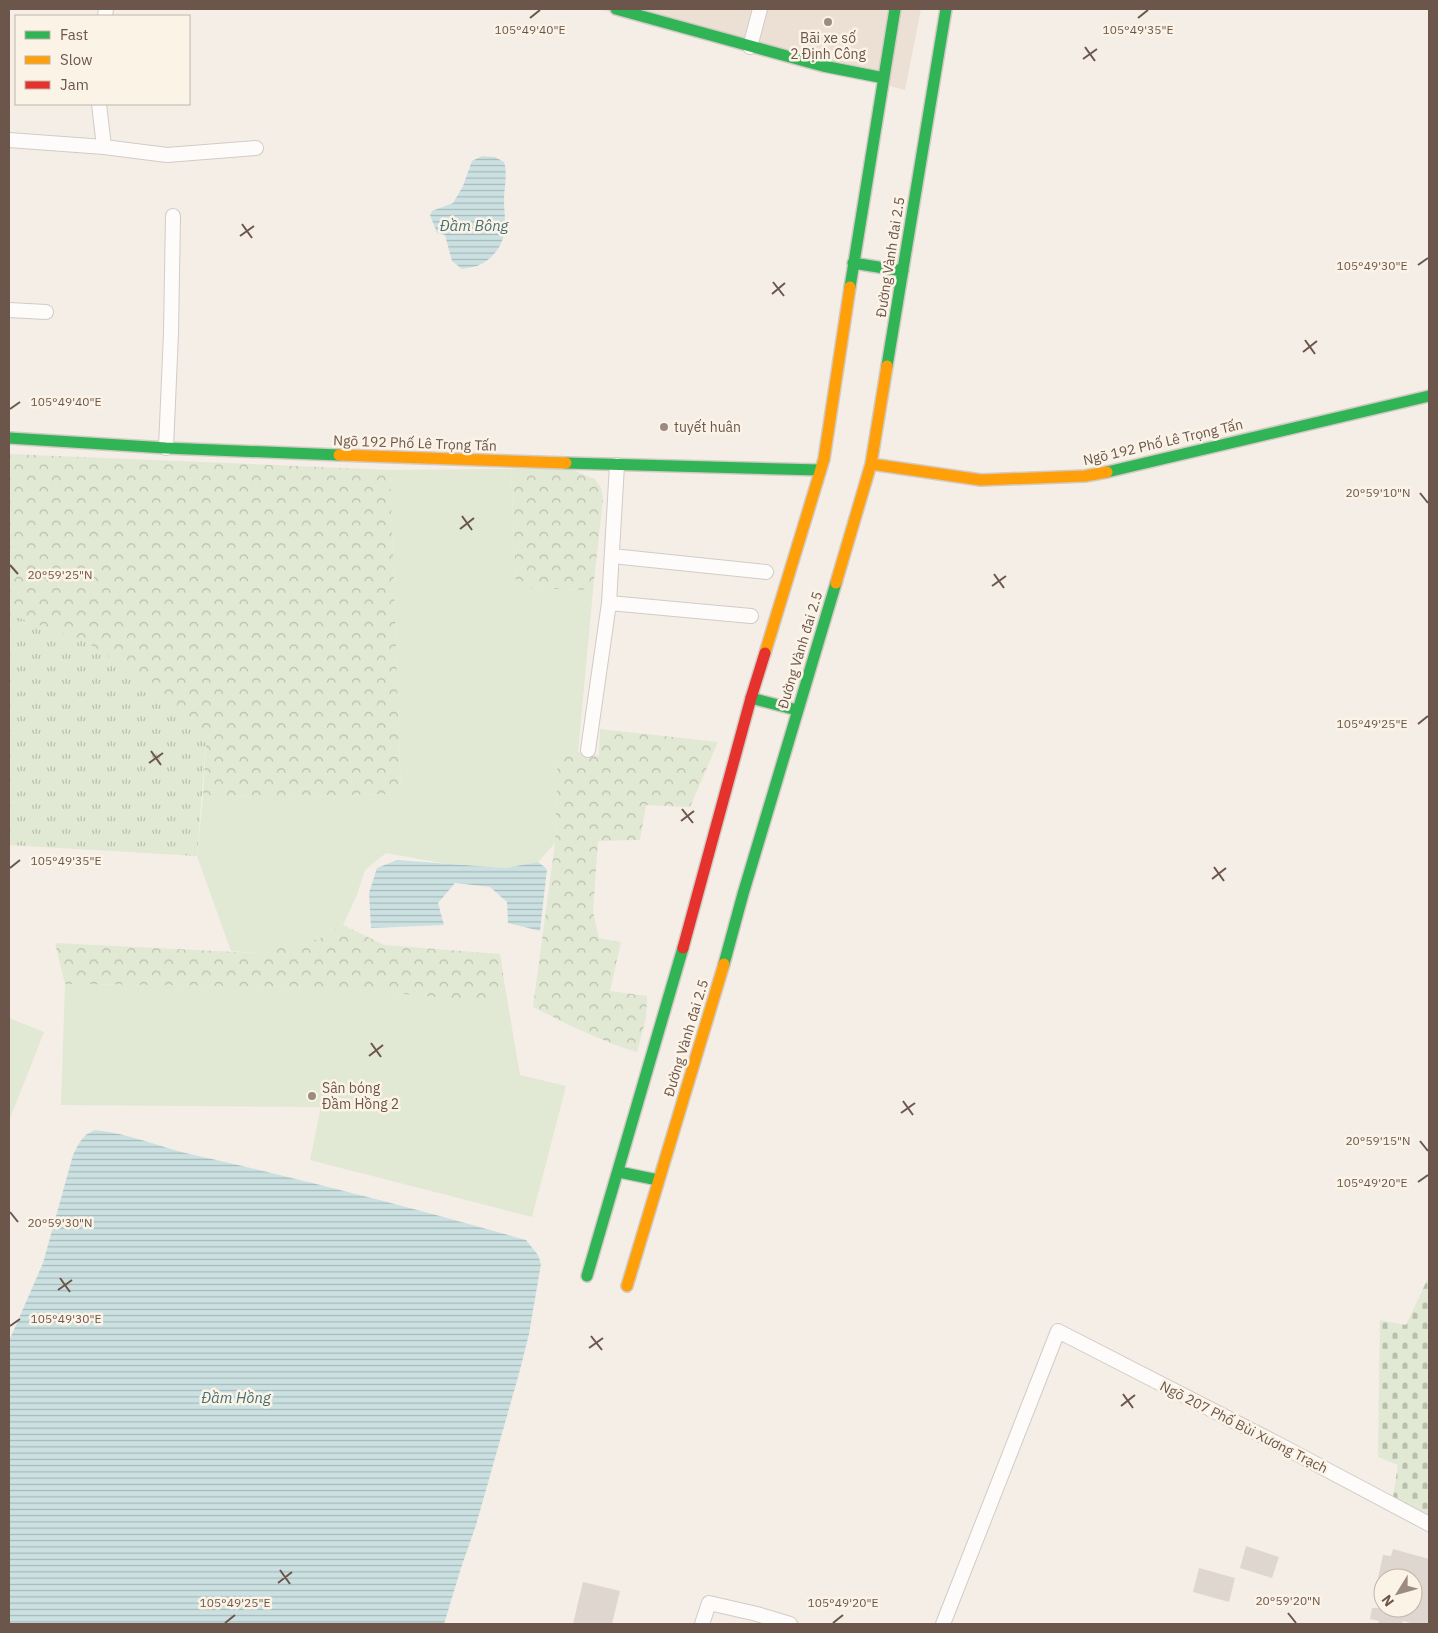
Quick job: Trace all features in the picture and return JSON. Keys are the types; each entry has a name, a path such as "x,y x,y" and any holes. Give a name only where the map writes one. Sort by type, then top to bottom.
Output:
{"main road":[{"path":"616,9 823,66 884,78"},
{"name":"Đường Vành đai 2.5","path":"587,1276 678,969 751,698 824,459 853,263 895,9"},
{"name":"Đường Vành đai 2.5","path":"627,1286 717,989 742,894 871,464 946,9"},
{"path":"853,263 902,272"},
{"name":"Ngõ 192 Phố Lê Trọng Tấn","path":"871,464 981,480 1085,476 1132,467 1234,441 1429,396"},
{"name":"Ngõ 192 Phố Lê Trọng Tấn","path":"9,438 166,448 617,465 820,470"},
{"path":"751,698 797,710"},
{"path":"619,1172 658,1180"}],"street":[{"path":"750,47 760,9"},
{"path":"99,105 104,147"},
{"path":"9,140 104,147 167,155 256,148"},
{"path":"166,448 171,333 173,216"},
{"path":"9,310 46,312"},
{"path":"588,750 609,603 617,465"},
{"path":"612,556 766,572"},
{"path":"609,603 751,616"},
{"name":"Ngõ 207 Phố Bùi Xương Trạch","path":"943,1624 1058,1331 1429,1524"},
{"path":"702,1624 709,1603 790,1624"}],"shaded area":[{"path":"597,9 921,9 905,90"}],"green space":[{"path":"9,454 390,470 401,794 203,797 206,741 19,618 9,618"},
{"path":"511,469 516,588 593,590 578,752 558,752 555,843 538,862 505,868 442,863 386,853 365,870 356,897 343,925 319,939 258,953 231,951 197,856 203,797 401,794 390,470"},
{"path":"511,469 570,469 595,479 601,488 603,498 593,590 516,588"},
{"path":"9,618 19,618 85,641 155,687 206,741 197,856 9,845"},
{"path":"600,729 718,742 690,807 646,805 640,840 598,841 593,912 599,938 621,942 610,991 647,996 646,1018 637,1052 571,1026 533,1007 555,843 558,751 599,756"},
{"path":"343,925 384,945 500,954 505,987 494,998 446,998 325,987 65,984 55,943 258,953 319,939"},
{"name":"Sân bóng Đầm Hồng 2","path":"65,984 325,987 446,998 494,998 505,987 520,1075 566,1086 532,1217 310,1160 321,1107 61,1105"},
{"path":"9,1018 44,1032 9,1121"},
{"path":"1429,1276 1429,1518 1393,1497 1398,1465 1378,1457 1380,1320 1406,1325"}],"water":[{"name":"Đầm Bông","path":"482,156 495,157 504,162 506,176 504,236 498,249 489,259 477,266 462,269 452,261 445,235 437,233 430,215 432,211 453,203 463,186 472,161"},
{"path":"397,860 505,868 538,862 547,869 540,931 508,923 507,902 490,887 455,883 438,903 444,925 371,928 369,893 377,868"},
{"name":"Đầm Hồng","path":"95,1130 133,1137 182,1152 361,1195 526,1240 538,1255 541,1264 529,1334 520,1370 476,1525 444,1624 9,1624 9,1341 43,1263 73,1155 84,1137"}],"building":[{"path":"1246,1546 1279,1557 1272,1578 1240,1568"},
{"path":"1393,1549 1429,1559 1429,1624 1414,1624 1403,1621 1402,1624 1378,1624 1379,1621 1370,1619 1372,1608 1373,1618 1423,1618 1423,1568 1380,1568 1383,1555 1391,1556"},
{"path":"1199,1568 1235,1578 1229,1602 1193,1592"},
{"path":"583,1582 620,1591 612,1624 573,1624"}],"traffic: fast":[{"path":"616,9 823,66 884,78"},
{"path":"850,287 895,9"},
{"path":"887,366 946,9"},
{"path":"853,263 903,271"},
{"path":"1107,472 1429,396"},
{"path":"9,438 166,448 339,455"},
{"path":"566,463 820,470"},
{"path":"724,964 743,894 836,583"},
{"path":"751,698 797,710"},
{"path":"587,1276 683,948"},
{"path":"619,1172 658,1180"}],"traffic: slow":[{"path":"765,653 824,459 850,287"},
{"path":"836,583 871,464 887,366"},
{"path":"339,455 566,463"},
{"path":"871,464 981,480 1085,476 1107,472"},
{"path":"627,1286 724,964"}],"traffic: jam":[{"path":"683,948 765,653"}],"place":[{"name":"Bãi xe số 2 Định Công","path":"828,22"},
{"name":"tuyết huân","path":"664,427"},
{"name":"Sân bóng Đầm Hồng 2","path":"312,1096"}]}
